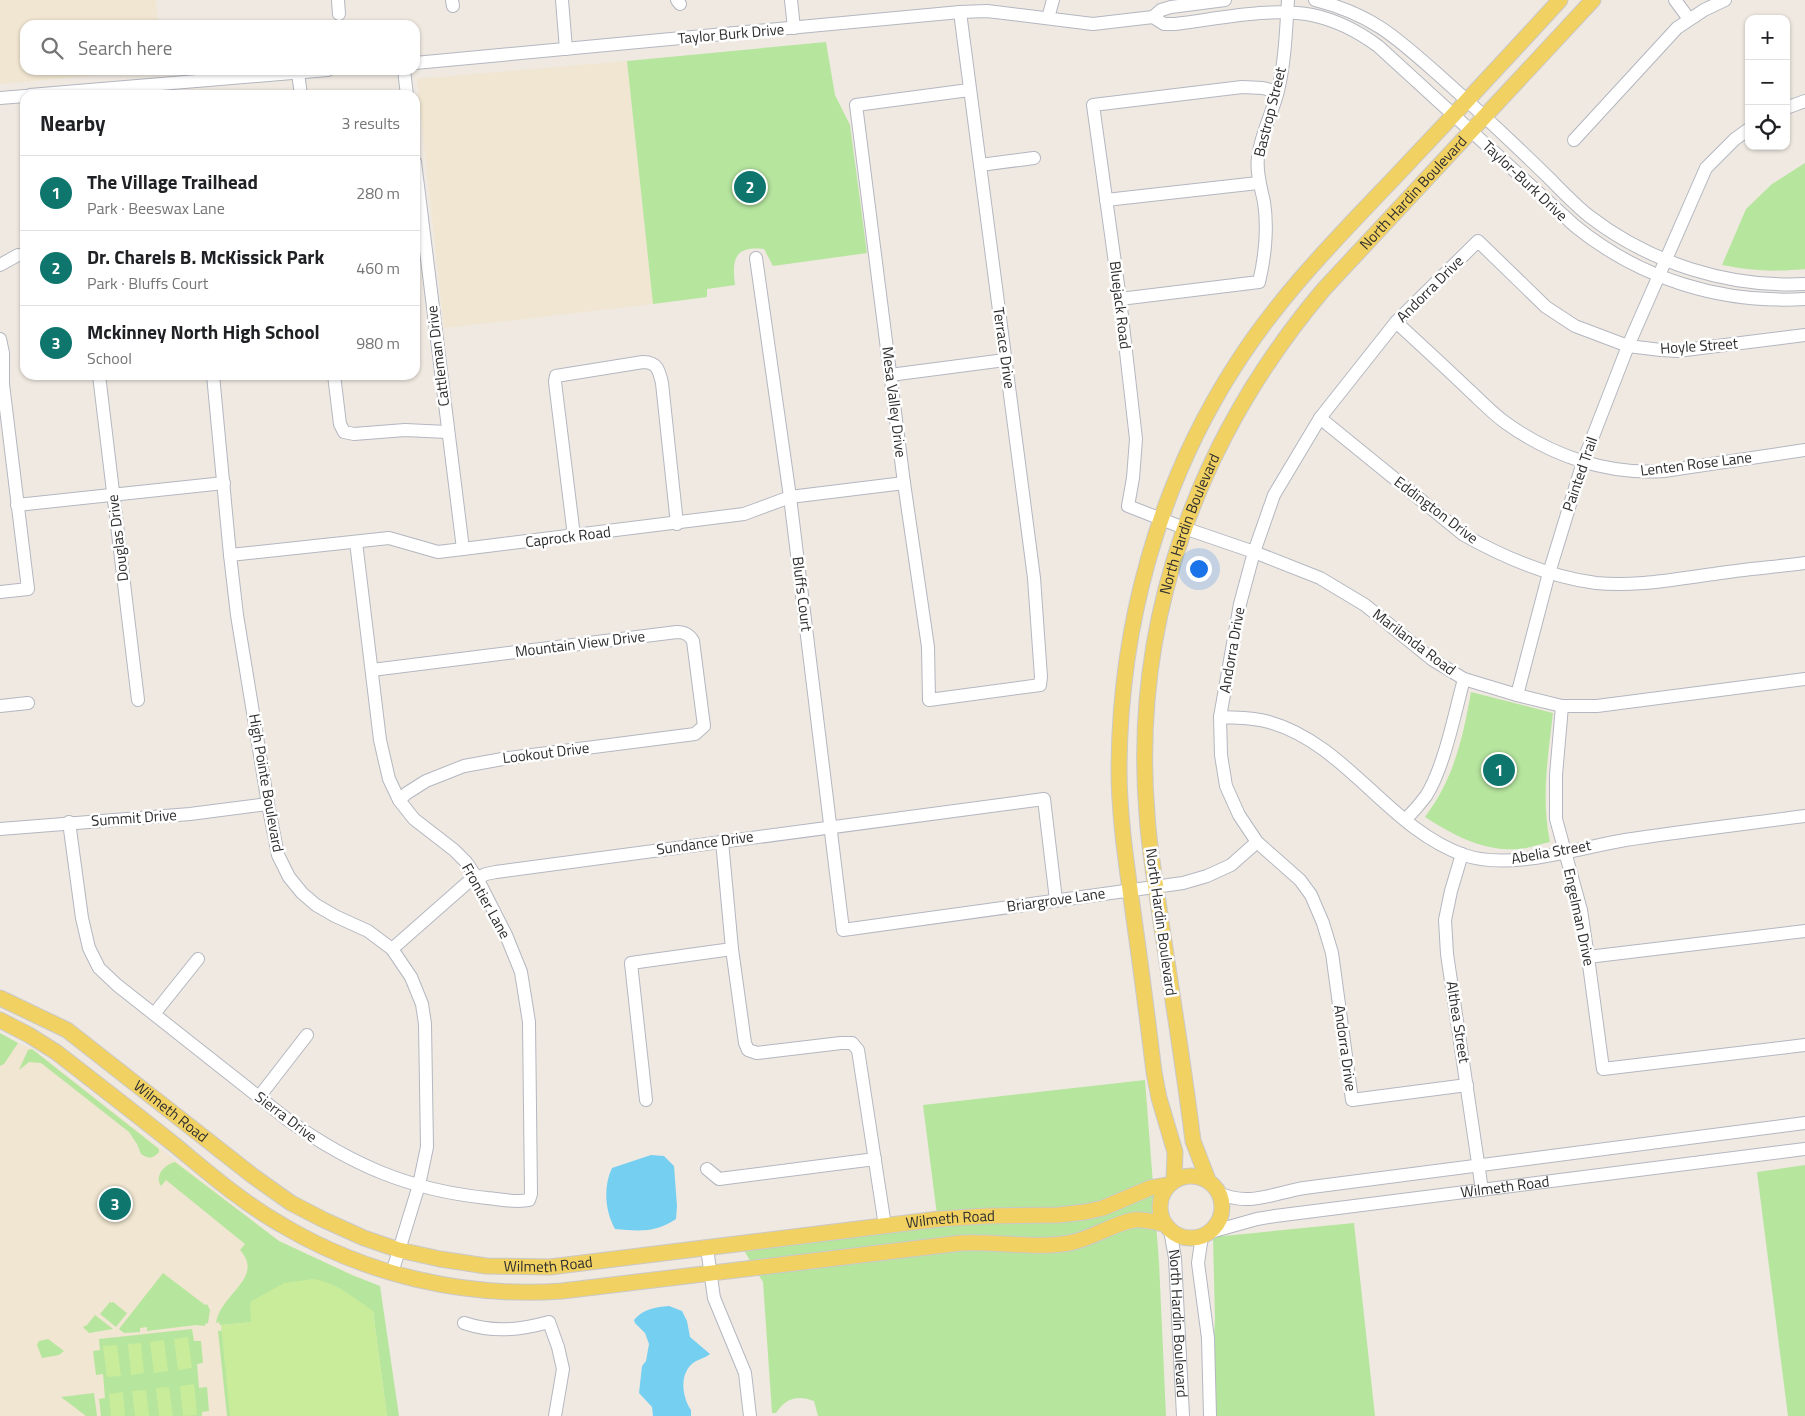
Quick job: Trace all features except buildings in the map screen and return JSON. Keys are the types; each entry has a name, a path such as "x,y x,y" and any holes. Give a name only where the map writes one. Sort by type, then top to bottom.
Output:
{"main road":[{"name":"North Hardin Boulevard","path":"1171,1183 1176,1152 1160,1098 1151,1043 1122,825 1120,791 1122,698 1135,613 1144,571 1161,520 1186,456 1210,409 1236,365 1273,312 1305,273 1454,116 1560,0"},
{"name":"North Hardin Boulevard","path":"1208,1180 1193,1141 1156,886 1146,797 1145,753 1148,696 1160,616 1184,528 1210,463 1226,432 1259,375 1285,337 1324,289 1593,0"},
{"name":"Wilmeth Road","path":"0,998 67,1030 253,1176 291,1202 344,1230 399,1250 463,1263 529,1268 571,1265 970,1216 1026,1216 1085,1212 1103,1208 1150,1188 1171,1183"},
{"name":"Wilmeth Road","path":"0,1020 56,1052 229,1190 282,1226 333,1252 392,1273 425,1282 469,1289 530,1293 605,1287 961,1243 990,1242 1037,1245 1069,1243 1135,1220 1146,1220 1167,1227"},
{"path":"1151,1043 1178,1039"},
{"path":"175,1146 191,1127"},
{"path":"1189,1175 1208,1180 1219,1193 1222,1202 1221,1215 1215,1227 1204,1235 1186,1238 1179,1236 1167,1227 1159,1212 1162,1193 1171,1183 1189,1175"}],"street":[{"path":"338,0 339,14"},
{"path":"562,0 566,49"},
{"path":"791,0 794,28"},
{"path":"1048,18 1053,0"},
{"name":"Taylor-Burk Drive","path":"1048,18 1093,24 1153,17 1161,10 1171,7 1225,0"},
{"name":"Taylor-Burk Drive","path":"1315,0 1353,12 1387,31 1467,101 1588,216 1630,244 1694,270 1738,281 1761,284 1805,284"},
{"path":"1675,0 1689,19"},
{"path":"1574,140 1677,28 1689,19 1725,0"},
{"name":"Taylor-Burk Drive","path":"1153,17 1164,24 1175,24 1272,12 1288,6 1361,34 1378,46 1589,237 1618,256 1658,276 1701,290 1741,297 1780,300 1805,299"},
{"name":"Bastrop Street","path":"1120,299 1259,282 1264,259 1265,233 1264,203 1258,182 1258,159 1262,137 1278,92 1286,42 1288,6"},
{"name":"Taylor Burk Drive","path":"420,63 960,12 987,11 1048,18"},
{"name":"Terrace Drive","path":"929,700 1040,685 1041,677 1034,578 960,12"},
{"path":"142,90 167,89 181,82 263,75"},
{"path":"298,75 300,90"},
{"path":"405,75 406,90"},
{"path":"181,82 182,90"},
{"name":"Bluejack Road","path":"1128,506 1133,478 1136,438 1120,299 1094,105 1242,87 1263,88 1278,92"},
{"name":"Mesa Valley Drive","path":"929,700 928,647 904,483 856,105 969,90"},
{"path":"0,98 20,96"},
{"path":"1790,107 1805,101"},
{"name":"Painted Trail","path":"1517,695 1549,572 1583,462 1628,346 1706,168 1735,139 1745,132"},
{"path":"980,165 1034,158"},
{"path":"1106,200 1258,182"},
{"name":"Cattleman Drive","path":"420,203 463,549"},
{"name":"Andorra Drive","path":"1467,1085 1352,1100 1332,952 1323,922 1311,895 1300,880 1258,842 1239,815 1226,786 1221,755 1220,717 1240,604 1254,552 1274,496 1320,418 1396,322 1478,241"},
{"name":"Hoyle Street","path":"1478,241 1546,307 1575,326 1628,346 1677,351 1805,335"},
{"path":"0,265 18,256"},
{"name":"Bluffs Court","path":"756,258 790,497 843,930"},
{"name":"Lenten Rose Lane","path":"1396,322 1505,423 1546,448 1583,462 1615,470 1641,472 1805,450"},
{"path":"0,340 3,354 1,366 3,384 28,589 0,592"},
{"path":"890,376 1005,360"},
{"path":"574,536 555,382 556,376 643,362 650,362 657,367 662,383 677,524"},
{"name":"Douglas Drive","path":"99,380 138,700"},
{"name":"High Pointe Boulevard","path":"214,380 237,615 278,855 289,877 316,905 334,916 368,931 392,949 411,977 419,995 423,1012 427,1137 425,1158 419,1185 392,1273"},
{"path":"335,380 340,424 344,432 354,434 406,430 448,432"},
{"name":"Eddington Drive","path":"1320,418 1464,535 1490,550 1523,564 1549,572 1596,583 1627,584 1805,563"},
{"path":"18,505 224,483"},
{"name":"Caprock Road","path":"230,555 389,538 438,552 677,524 744,514 790,497 904,483"},
{"name":"Marilanda Road","path":"1128,506 1161,520 1254,552 1320,578 1365,605 1433,660 1464,678 1517,695 1562,706 1596,706 1805,679"},
{"name":"Frontier Lane","path":"356,542 384,762 388,779 399,800 414,819 460,855 477,878 506,935 521,972 529,1022 531,1194 529,1200"},
{"name":"Mountain View Drive","path":"372,670 683,632 693,641 704,726 700,731"},
{"path":"1406,819 1426,796 1434,781 1445,749 1464,678"},
{"path":"0,706 28,703"},
{"name":"Engelman Drive","path":"1562,706 1556,775 1556,819 1581,910 1602,1069 1805,1045"},
{"name":"Abelia Street","path":"1220,717 1268,721 1292,731 1326,750 1427,836 1474,858 1526,859 1640,838 1805,816"},
{"name":"Lookout Drive","path":"399,800 426,781 464,766 508,758 689,736 700,731"},
{"name":"Sundance Drive","path":"392,949 467,883 486,874 510,869 1044,799 1056,900"},
{"name":"Summit Drive","path":"0,829 190,814 268,804"},
{"name":"Sierra Drive","path":"70,822 82,918 89,948 94,960 105,975 259,1097 317,1141 342,1155 373,1170 455,1194 521,1201 529,1200"},
{"path":"722,841 732,949 745,1043 748,1050 757,1053 841,1043 852,1043 858,1050 885,1226"},
{"name":"Briargrove Lane","path":"843,930 1183,883 1207,876 1231,865 1258,842"},
{"name":"Althea Street","path":"1462,854 1451,891 1446,920 1447,954 1482,1190"},
{"path":"1588,956 1805,931"},
{"path":"646,1100 631,963 732,949"},
{"path":"154,1014 198,959"},
{"path":"259,1097 307,1034"},
{"name":"Wilmeth Road","path":"1219,1193 1229,1198 1246,1200 1304,1188 1805,1123"},
{"name":"Wilmeth Road","path":"1204,1235 1257,1219 1275,1216 1805,1149"},
{"path":"707,1170 719,1179 875,1159"},
{"name":"North Hardin Boulevard","path":"1167,1227 1175,1258 1183,1416"},
{"name":"North Hardin Boulevard","path":"1204,1235 1198,1263 1198,1274 1208,1338 1210,1416"},
{"path":"707,1248 716,1305 745,1373 750,1416"},
{"path":"464,1323 480,1328 505,1330 549,1322 558,1347 563,1370 555,1416"}],"shaded area":[{"path":"0,0 156,0 158,20 20,20 20,75 98,75 0,84"},
{"path":"627,61 653,304 444,328 420,107 420,90 418,90 417,79"},
{"path":"0,1035 34,1050 279,1241 362,1279 399,1416 0,1416"}],"green space":[{"path":"826,42 835,95 850,125 867,253 773,266 764,249 746,250 737,256 735,261 735,285 707,289 707,297 653,304 627,61"},
{"path":"1805,163 1805,269 1764,270 1722,265 1746,209 1772,184"},
{"path":"1471,692 1553,713 1547,761 1546,794 1547,826 1550,842 1520,849 1494,848 1470,841 1425,817 1448,779 1457,755"},
{"path":"0,1033 18,1043 4,1064 0,1066"},
{"path":"32,1049 159,1149 159,1152 150,1158 141,1154 129,1132 41,1063 29,1062 19,1070 28,1050"},
{"path":"1145,1080 1159,1262 1166,1416 818,1416 814,1401 802,1398 788,1401 776,1413 772,1413 763,1282 737,1239 937,1215 923,1105"},
{"path":"175,1162 279,1241 380,1286 399,1416 387,1416 373,1311 220,1325 219,1322 216,1323 219,1312 239,1286 248,1269 246,1260 240,1250 245,1244 166,1180 161,1186 159,1175 161,1171"},
{"path":"1805,1165 1805,1416 1788,1416 1757,1172"},
{"path":"1354,1223 1375,1416 1210,1416 1215,1319 1213,1237"},
{"path":"163,1273 205,1305 207,1304 210,1310 208,1323 205,1326 196,1325 147,1331 147,1327 140,1328 140,1332 124,1333 119,1329"},
{"path":"313,1279 337,1287 373,1311 387,1416 230,1416 221,1325 251,1322 250,1302 284,1283"},
{"path":"110,1302 113,1302 127,1313 116,1327 100,1314"},
{"path":"95,1315 113,1329 89,1333 83,1327"},
{"path":"253,1327 246,1416 227,1416 218,1331"},
{"path":"192,1329 194,1341 201,1341 203,1363 197,1364 199,1388 207,1387 209,1411 202,1412 202,1416 101,1416 99,1399 105,1398 103,1374 96,1375 93,1351 100,1350 99,1339"},
{"path":"188,1337 192,1368 178,1370 174,1339"},
{"path":"48,1339 64,1351 59,1355 42,1358 37,1345 39,1341"},
{"path":"164,1340 168,1371 154,1373 150,1342"},
{"path":"141,1343 144,1373 131,1375 128,1344"},
{"path":"117,1345 121,1376 107,1377 103,1346"},
{"path":"194,1384 197,1415 183,1416 180,1386"},
{"path":"169,1387 173,1416 159,1416 156,1388"},
{"path":"146,1390 149,1416 135,1416 132,1391"},
{"path":"123,1392 125,1416 111,1416 109,1394"},
{"path":"94,1393 97,1416 86,1416 61,1397"}],"water":[{"path":"651,1155 664,1156 674,1166 676,1219 669,1224 654,1229 615,1229 609,1215 606,1199 607,1183 612,1168"},
{"path":"669,1306 682,1311 687,1321 690,1337 710,1354 693,1363 684,1379 684,1392 691,1410 691,1416 653,1416 652,1407 639,1393 642,1366 646,1361 649,1344 645,1333 634,1320 646,1311"}],"place":[{"name":"Dr. Charels B. McKissick Park","path":"750,187"},
{"name":"The Village Trailhead","path":"1499,770"},
{"name":"Mckinney North High School","path":"115,1204"}]}
